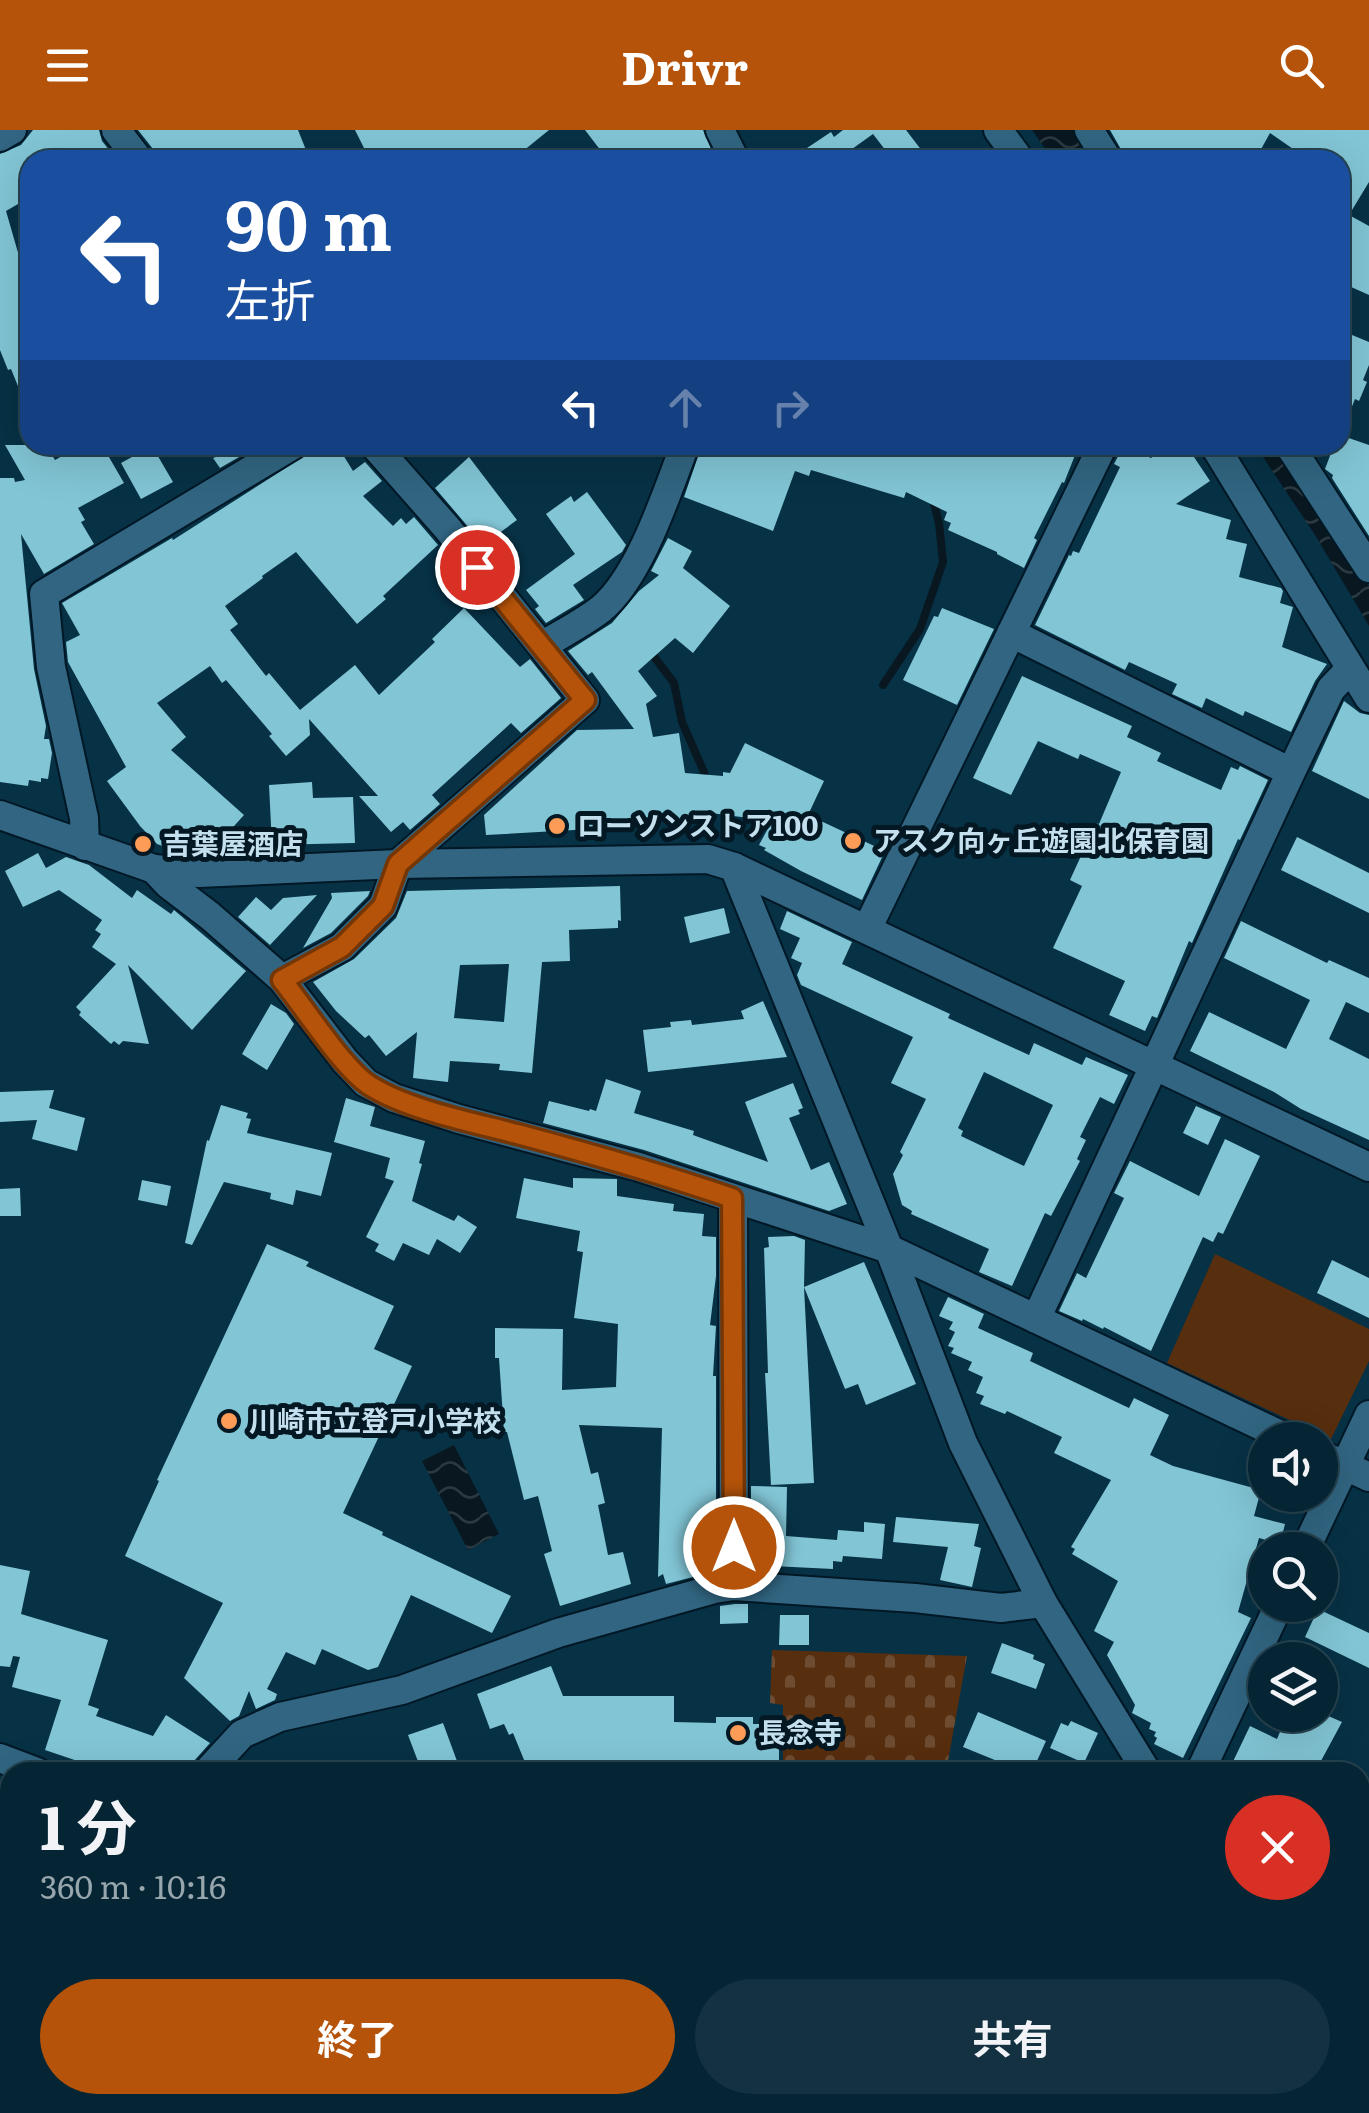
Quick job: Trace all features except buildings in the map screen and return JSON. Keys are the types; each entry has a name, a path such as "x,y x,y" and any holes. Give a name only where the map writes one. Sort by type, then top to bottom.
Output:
{"street":[{"path":"0,137 12,130"},
{"path":"116,130 131,150"},
{"path":"86,846 84,818 51,667 44,594 276,455"},
{"path":"282,980 342,947 383,906 398,864 585,700 447,528 383,455"},
{"path":"542,646 600,610 624,584 655,524 681,455"},
{"path":"867,929 1097,455"},
{"path":"1220,455 1369,698"},
{"path":"1295,455 1369,568"},
{"path":"1011,633 1291,772"},
{"path":"1036,1319 1291,772 1332,690 1350,669"},
{"path":"0,815 154,870 200,873 398,864 708,859 734,867 1369,1167"},
{"path":"734,867 962,1443 1044,1603 1141,1762"},
{"path":"154,870 282,980 345,1061 366,1083 394,1098 639,1167 888,1248 1253,1422"},
{"path":"732,1198 734,1586"},
{"path":"1313,1532 1369,1415"},
{"path":"216,1762 242,1734 280,1717 402,1690 558,1633 714,1589 734,1586 1001,1608 1044,1603"},
{"path":"1205,1762 1271,1622"}],"green space":[{"path":"1215,1254 1369,1329 1369,1361 1338,1425 1294,1422 1167,1363"},
{"path":"772,1650 967,1656 948,1762 783,1762 783,1705 770,1703"}],"water":[{"path":"1032,130 1073,130 1086,150 1046,150"},
{"path":"1262,455 1284,455 1369,586 1369,626"},
{"path":"454,1445 499,1534 468,1550 422,1461"}],"waterway":[{"path":"883,685 920,629 943,562 933,500"},
{"path":"649,650 674,683 682,722 705,782"},
{"path":"707,806 710,827"}],"place":[{"name":"ローソンストア100","path":"557,826"},
{"name":"アスク向ヶ丘遊園北保育園","path":"853,841"},
{"name":"吉葉屋酒店","path":"143,844"},
{"name":"川崎市立登戸小学校","path":"229,1421"},
{"name":"長念寺","path":"738,1733"}],"route":[{"path":"477,567 585,700 398,864 383,906 342,947 282,980 345,1061 366,1083 394,1098 639,1167 732,1198 734,1547"}]}
